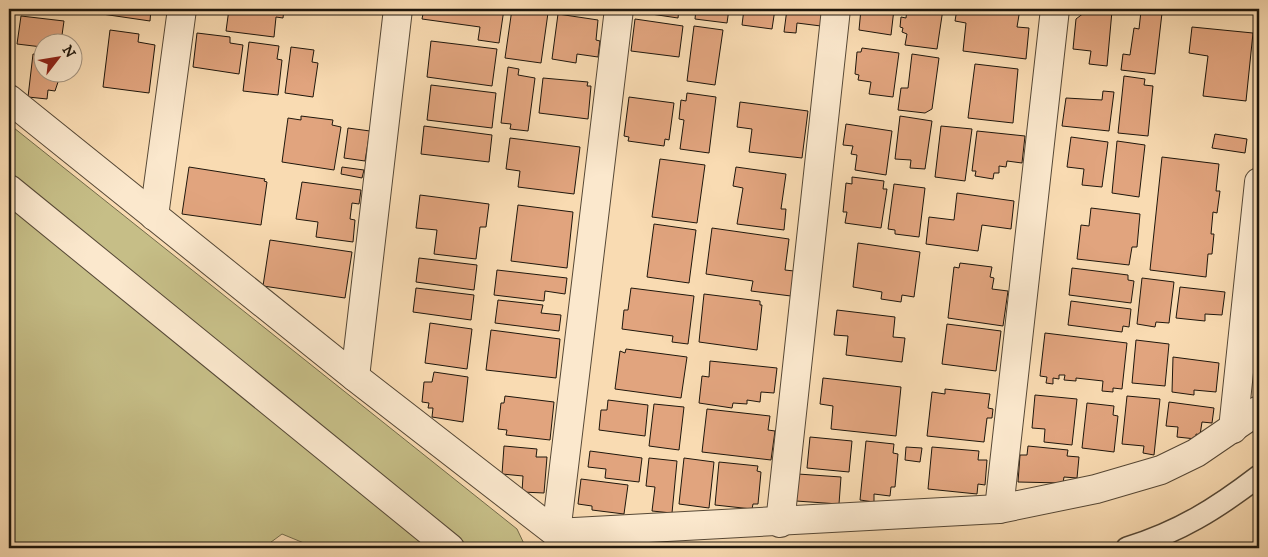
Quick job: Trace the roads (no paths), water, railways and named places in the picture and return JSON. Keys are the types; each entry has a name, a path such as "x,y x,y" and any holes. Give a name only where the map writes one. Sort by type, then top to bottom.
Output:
{"street":[{"path":"154,216 182,9"},
{"path":"355,377 398,9"},
{"path":"556,533 619,9"},
{"path":"780,522 836,9"},
{"path":"999,509 1055,9"},
{"path":"9,99 355,377 556,533 999,509 1096,489 1161,470 1196,453 1259,410"},
{"path":"1233,429 1256,253 1259,182"},
{"path":"9,189 450,548"}],"lane":[{"path":"1127,548 1191,523 1222,504 1259,476"}]}
